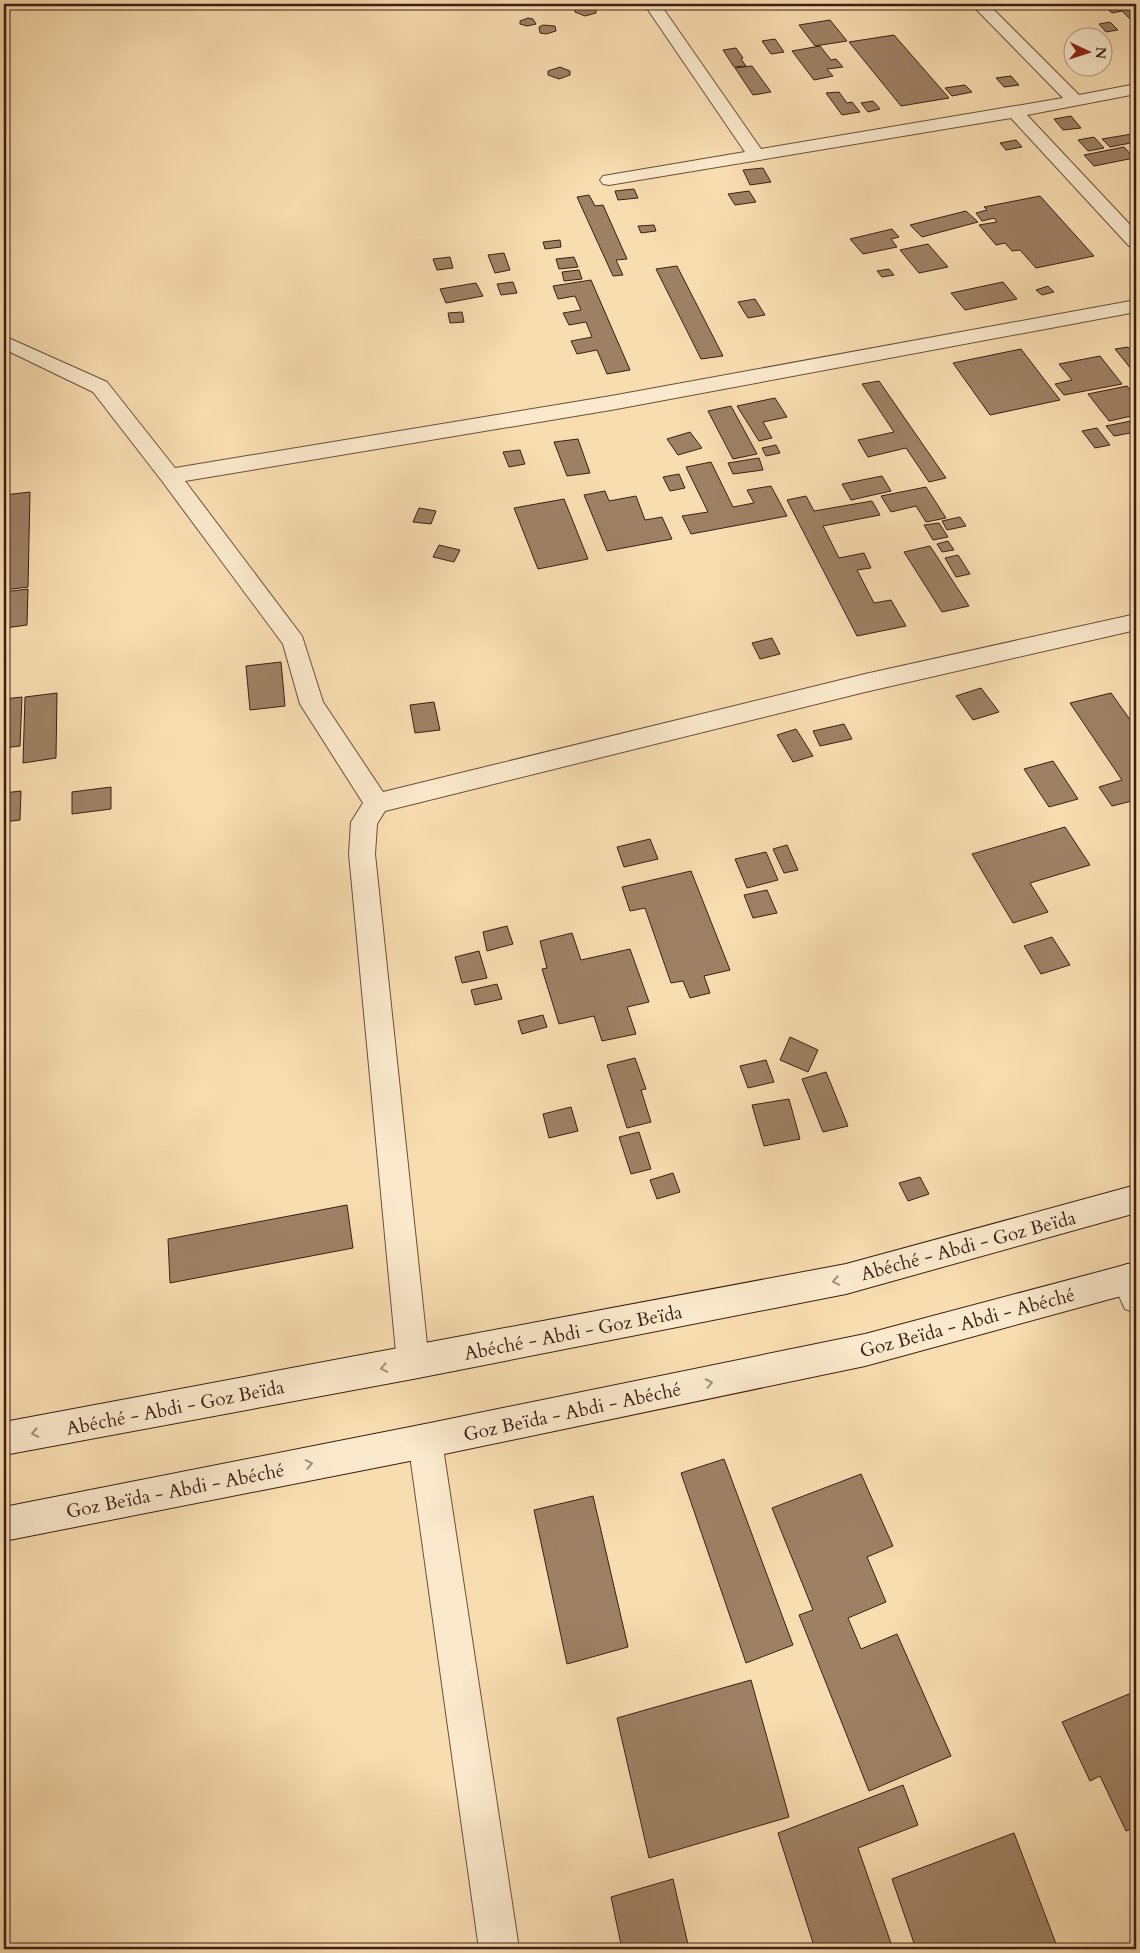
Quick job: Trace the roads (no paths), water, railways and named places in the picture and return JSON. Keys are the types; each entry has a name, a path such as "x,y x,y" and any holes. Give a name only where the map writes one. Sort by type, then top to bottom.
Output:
{"street":[{"path":"652,4 756,155"},
{"path":"980,4 1076,100"},
{"path":"609,180 1014,112 1136,89"},
{"path":"1014,112 1136,242"},
{"path":"170,476 611,403 1136,306"},
{"path":"4,342 100,387 170,476 294,642 312,704 378,803"},
{"path":"413,1363 362,854 364,822 378,803 855,686 1136,622"},
{"name":"Abéché - Abdi - Goz Beïda","path":"4,1438 413,1363 846,1279 1136,1199"},
{"name":"Goz Beïda - Abdi - Abéché","path":"4,1524 425,1441 865,1350 1133,1284"},
{"path":"425,1441 499,1949"}]}
